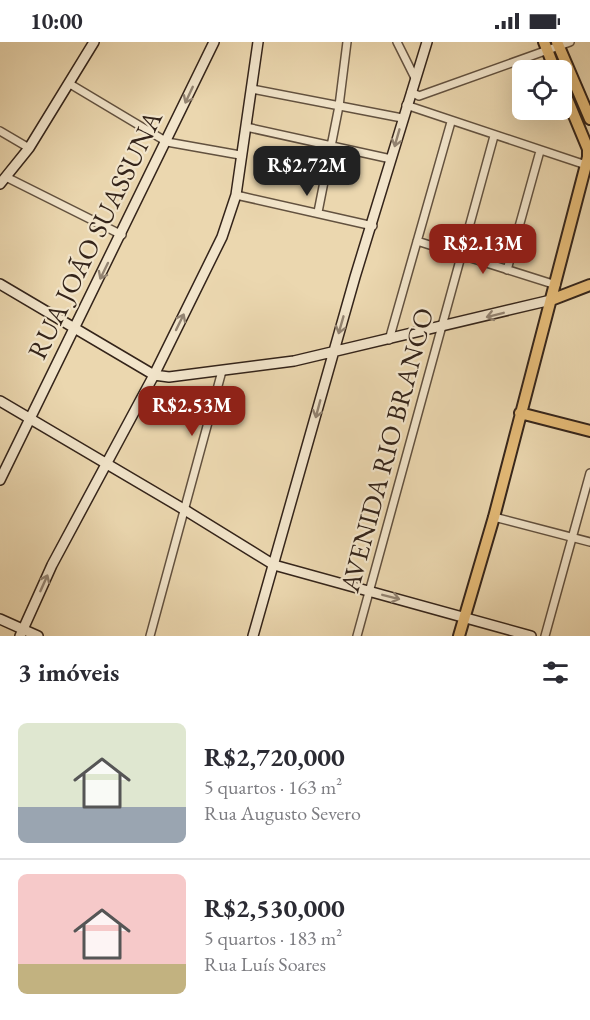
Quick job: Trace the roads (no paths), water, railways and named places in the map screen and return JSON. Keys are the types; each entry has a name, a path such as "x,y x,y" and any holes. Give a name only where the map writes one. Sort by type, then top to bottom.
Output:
{"main road":[{"path":"3,180 29,148 70,84 88,47 94,42"},
{"name":"RUA JOÃO SUASSUNA","path":"0,480 122,235 214,42"},
{"path":"22,633 52,565 154,375 222,237 236,195 258,42"},
{"path":"253,636 333,352 373,226 402,118 415,94 415,78 427,42"},
{"path":"558,44 590,119"},
{"path":"545,46 551,60"},
{"path":"459,636 494,517 586,165 588,149 572,110"},
{"path":"0,284 154,375 169,376 222,371 389,340 551,300 590,285"},
{"path":"0,401 185,510 274,566 531,636"},
{"path":"520,413 590,431"},
{"path":"0,619 22,633 38,636"}],"street":[{"path":"318,212 339,106 347,42"},
{"path":"397,42 415,78"},
{"path":"415,94 545,46 570,42"},
{"path":"70,84 167,141 240,155"},
{"path":"252,89 402,118"},
{"path":"410,107 586,165"},
{"path":"389,340 451,122"},
{"path":"246,127 391,159"},
{"path":"0,131 29,148"},
{"name":"AVENIDA RIO BRANCO","path":"357,636 494,136"},
{"path":"507,270 540,151"},
{"path":"3,180 122,235"},
{"path":"236,195 373,226"},
{"path":"417,241 556,285"},
{"path":"150,636 222,371"},
{"path":"545,636 590,472"},
{"path":"494,517 590,543"}]}
